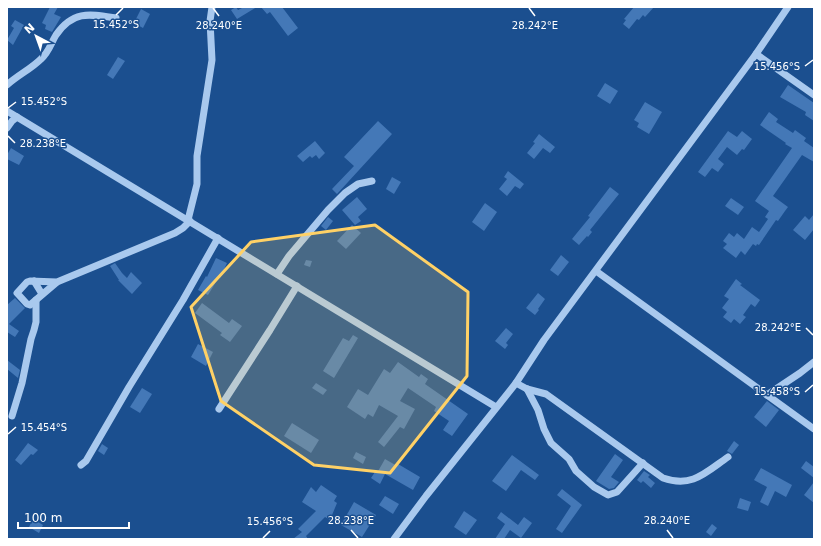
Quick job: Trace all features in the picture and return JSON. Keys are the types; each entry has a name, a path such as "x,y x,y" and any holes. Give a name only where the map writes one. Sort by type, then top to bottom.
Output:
{"street":[{"path":"57,282 27,282 17,293 28,304 32,304 57,282 175,233 183,228 189,220 197,184 197,156 212,60 210,21 212,7"},
{"path":"394,539 426,496 516,383 544,340 756,54 788,7"},
{"path":"7,85 48,52 59,32 69,22 80,16 91,14 116,18"},
{"path":"756,54 814,95"},
{"path":"7,111 496,407"},
{"path":"7,128 17,117"},
{"path":"277,274 328,210 345,193 358,184 372,182"},
{"path":"81,465 86,461 129,387 183,300 218,238"},
{"path":"596,271 814,429"},
{"path":"34,281 42,294"},
{"path":"219,409 297,286"},
{"path":"12,416 22,383 36,322 36,300"},
{"path":"767,395 800,374 814,362"},
{"path":"516,383 527,389 546,394 663,478 672,481 684,481 698,478 728,457"},
{"path":"527,389 538,410 544,429 551,443 569,459 576,471 600,490 608,495 617,492 643,463"}],"highlighted area":[{"path":"375,225 468,292 467,376 390,473 314,465 221,401 191,307 251,242"}],"building":[{"path":"50,7 58,7 54,14 61,17 52,32 45,29 46,25 42,23"},
{"path":"236,7 238,10 244,7 257,7 237,19 231,10"},
{"path":"261,7 282,7 298,28 288,36 270,12 267,14"},
{"path":"634,7 654,7 645,17 643,15 639,20 637,19 629,29 623,24 626,20 624,19"},
{"path":"141,9 150,14 143,28 134,23"},
{"path":"15,20 24,25 13,45 7,40 14,28 11,26"},
{"path":"118,57 125,61 113,79 107,75"},
{"path":"605,83 618,91 610,104 597,96"},
{"path":"788,85 814,103 814,121 805,115 806,112 780,97"},
{"path":"645,102 662,112 649,134 637,127 639,123 634,120"},
{"path":"769,112 778,119 776,122 793,133 795,130 806,138 804,141 814,148 814,162 802,155 773,196 788,207 778,221 776,220 759,245 757,244 756,246 753,244 745,255 741,251 736,258 723,248 727,244 723,241 729,233 734,237 737,233 744,239 752,227 759,232 768,219 765,217 769,211 755,201 792,148 760,125"},
{"path":"378,121 392,134 337,194 332,189 354,166 344,157"},
{"path":"728,131 737,137 742,131 752,139 744,150 742,149 737,155 727,147 718,159 724,164 718,172 712,168 705,177 698,172"},
{"path":"539,134 555,147 550,153 543,148 534,159 527,153 535,143 533,142"},
{"path":"315,141 325,153 319,159 316,155 312,158 310,156 303,162 297,156"},
{"path":"11,148 24,156 19,165 7,159 7,155"},
{"path":"508,171 524,184 520,189 515,186 507,196 499,189 507,179 504,177"},
{"path":"392,177 401,182 394,194 386,189"},
{"path":"610,187 619,194 590,230 592,232 579,245 572,239 590,217 588,216"},
{"path":"357,197 367,209 358,217 361,221 355,225 342,210"},
{"path":"731,198 744,207 738,215 725,206"},
{"path":"485,203 497,212 484,231 472,222"},
{"path":"814,214 814,229 805,240 793,230 805,216 809,220"},
{"path":"328,217 333,221 326,230 321,226"},
{"path":"352,225 361,233 346,249 337,241"},
{"path":"561,255 569,262 558,276 550,270"},
{"path":"216,258 227,263 220,278 219,277 208,295 198,290 206,276 207,277"},
{"path":"306,260 312,261 310,267 304,265"},
{"path":"115,263 127,278 131,272 142,283 132,294 118,280 110,266"},
{"path":"736,279 742,284 740,285 760,300 755,307 751,304 743,315 746,317 740,324 734,319 731,323 723,317 727,312 722,308 729,299 724,296"},
{"path":"538,293 545,299 535,315 526,308"},
{"path":"15,298 25,308 9,324 19,331 15,337 7,332 7,305"},
{"path":"202,303 229,323 232,319 242,326 230,342 220,335 222,333 195,313"},
{"path":"506,328 513,334 506,343 508,345 505,349 495,341"},
{"path":"353,335 358,338 334,378 323,371 343,338 349,341"},
{"path":"198,344 213,352 206,366 191,357"},
{"path":"7,360 20,370 18,378 7,369"},
{"path":"398,362 419,377 421,374 428,379 425,384 468,414 452,436 443,430 449,421 434,411 436,407 408,388 400,401 415,409 404,429 400,427 384,447 378,442 398,416 379,405 373,417 368,414 365,419 347,407 358,389 368,395 384,369 390,373"},
{"path":"316,383 327,390 323,395 312,388"},
{"path":"142,388 152,394 140,413 130,407"},
{"path":"767,401 779,410 766,427 754,417"},
{"path":"292,423 319,440 311,453 284,436"},
{"path":"734,441 739,445 732,454 727,451"},
{"path":"28,443 38,450 33,455 31,454 21,465 15,460"},
{"path":"102,444 108,448 104,455 98,451"},
{"path":"356,452 366,457 363,464 353,458"},
{"path":"615,454 623,460 611,477 619,482 614,488 609,489 596,481"},
{"path":"512,455 539,475 535,480 521,470 506,491 492,481"},
{"path":"385,459 397,466 398,464 420,477 413,490 385,474 380,484 371,478 375,472 377,473"},
{"path":"806,461 814,467 814,478 801,468"},
{"path":"761,468 792,485 786,497 775,491 768,506 760,502 767,487 754,480"},
{"path":"644,471 650,475 648,477 655,483 651,488 643,481 641,483 637,480"},
{"path":"814,482 814,503 804,495"},
{"path":"321,485 337,496 334,501 337,503 330,520 325,517 306,536 308,539 293,539 302,532 298,529 316,511 302,502 311,487 316,492"},
{"path":"562,489 582,505 562,533 556,529 571,506 557,495"},
{"path":"385,496 399,504 393,514 379,505"},
{"path":"740,498 751,502 748,511 737,508"},
{"path":"354,502 376,515 362,537 341,525"},
{"path":"464,511 477,520 466,535 454,527"},
{"path":"501,512 518,525 524,517 532,523 521,538 510,530 504,539 495,539 505,524 497,518"},
{"path":"33,519 43,525 39,533 29,527"},
{"path":"712,524 717,528 711,536 706,532"}]}
